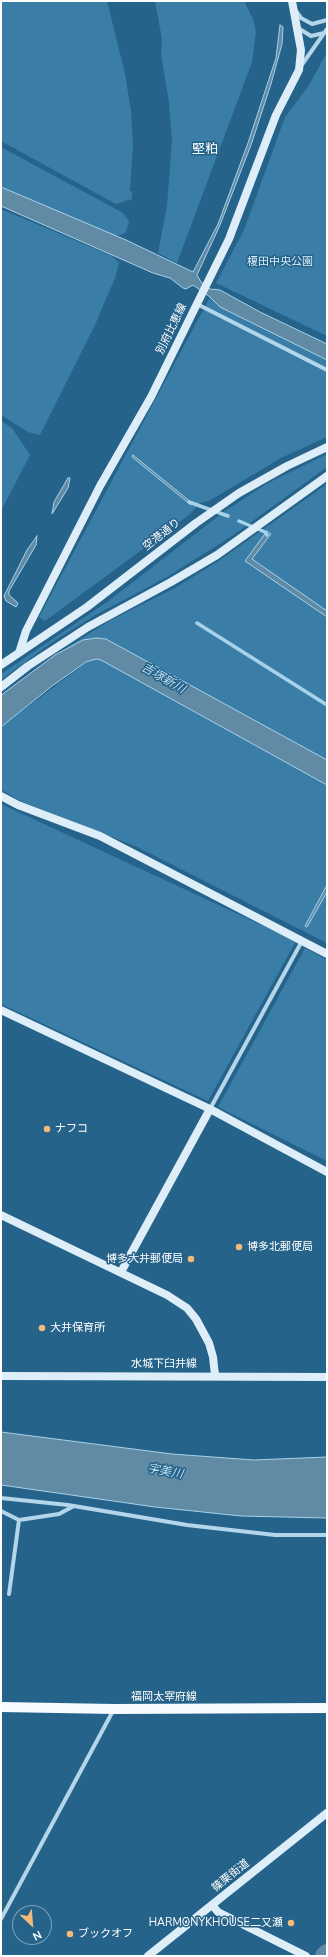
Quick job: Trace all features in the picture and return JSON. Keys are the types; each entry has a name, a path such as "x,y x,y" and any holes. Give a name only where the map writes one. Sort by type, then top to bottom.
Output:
{"main road":[{"name":"福岡太宰府線","path":"1,1707 114,1709 327,1708"}],"street":[{"name":"別府比恵線","path":"18,653 26,631 100,486 151,397 229,239 276,115 299,70 301,50 292,1"},
{"path":"295,11 301,18 312,24 327,20"},
{"path":"298,28 311,36 326,31"},
{"path":"299,70 326,31"},
{"path":"198,300 327,370"},
{"name":"空港通り","path":"1,665 87,607 196,523 239,494 287,466 327,447"},
{"path":"1,687 28,666 88,627 217,555 327,476"},
{"path":"1,796 18,805 100,836 303,940 327,954"},
{"path":"121,1272 303,940"},
{"path":"1,1010 210,1110 327,1172"},
{"path":"1,1215 121,1272 167,1295 187,1308 196,1319 209,1343 213,1357 215,1375"},
{"name":"水城下臼井線","path":"1,1376 215,1375 327,1377"},
{"path":"1,1498 73,1506 187,1525 276,1535 327,1535"},
{"path":"1,1511 19,1520 59,1514 73,1506"},
{"path":"9,1594 19,1520"},
{"path":"1,1920 114,1709"},
{"name":"篠栗街道","path":"148,1956 327,1813"},
{"path":"212,1905 218,1912 306,1956"}],"green space":[{"path":"1,1 107,1 125,74 131,111 133,145 130,191 132,191 132,199 116,204 1,141"},
{"path":"155,1 244,1 253,19 256,32 252,62 177,263 158,253 167,206 172,141 169,102 161,54 162,39"},
{"name":"榎田中央公園","path":"327,52 327,336 216,283 244,230 285,117 308,87"},
{"path":"1,147 123,213 129,221 126,232 121,235 111,235 1,187"},
{"path":"1,209 112,256 119,263 115,278 95,325 40,435 28,432 1,415"},
{"path":"215,288 327,355 327,437 281,458 209,501 200,503 190,514 45,621 39,617"},
{"path":"1,421 12,428 30,455 1,511"},
{"path":"327,454 327,467 232,536 167,577 92,617 51,643 1,680 1,674 107,602 225,511 268,483"},
{"path":"327,484 327,611 252,559 271,535 267,531 245,561 327,617 327,760 106,639 83,640 55,655 111,620 175,588 220,560"},
{"path":"96,659 109,662 327,785 327,943 137,847 21,801 1,790 1,727 87,662"},
{"path":"1,804 296,941 208,1101 1,1004"},
{"path":"305,948 327,960 327,1161 218,1107"}],"water":[{"path":"280,25 283,27 282,44 271,84 251,145 220,225 197,275 201,282 210,289 220,290 260,312 327,344 327,360 220,307 210,297 193,285 186,289 183,288 170,278 153,273 1,206 1,187 126,240 193,272 218,224 248,143 276,58"},
{"path":"133,455 192,503 191,505 132,457"},
{"path":"68,478 70,478 68,488 52,514 54,502"},
{"path":"267,531 271,534 252,559 327,611 327,617 245,561"},
{"path":"37,536 36,545 9,591 9,595 18,603 16,607 6,601 4,596 27,550"},
{"name":"吉塚新川","path":"96,638 106,639 327,760 327,785 101,660 96,659 86,662 52,686 1,727 1,696 4,693 55,655 83,640"},
{"path":"327,885 327,892 307,927 305,926"},
{"name":"宇美川","path":"1,1432 172,1454 254,1460 327,1457 327,1518 241,1516 155,1507 1,1485"}],"waterway":[{"path":"189,502 228,516"},
{"path":"239,521 265,532 267,535"},
{"path":"197,623 327,705"}],"place":[{"name":"ナフコ","path":"47,1129"},
{"name":"博多北郵便局","path":"239,1247"},
{"name":"博多大井郵便局","path":"191,1259"},
{"name":"大井保育所","path":"42,1328"},
{"name":"HARMONYKHOUSE二又瀬","path":"291,1923"},
{"name":"ブックオフ","path":"70,1934"}],"district":[{"name":"堅粕","path":"205,150"}]}
